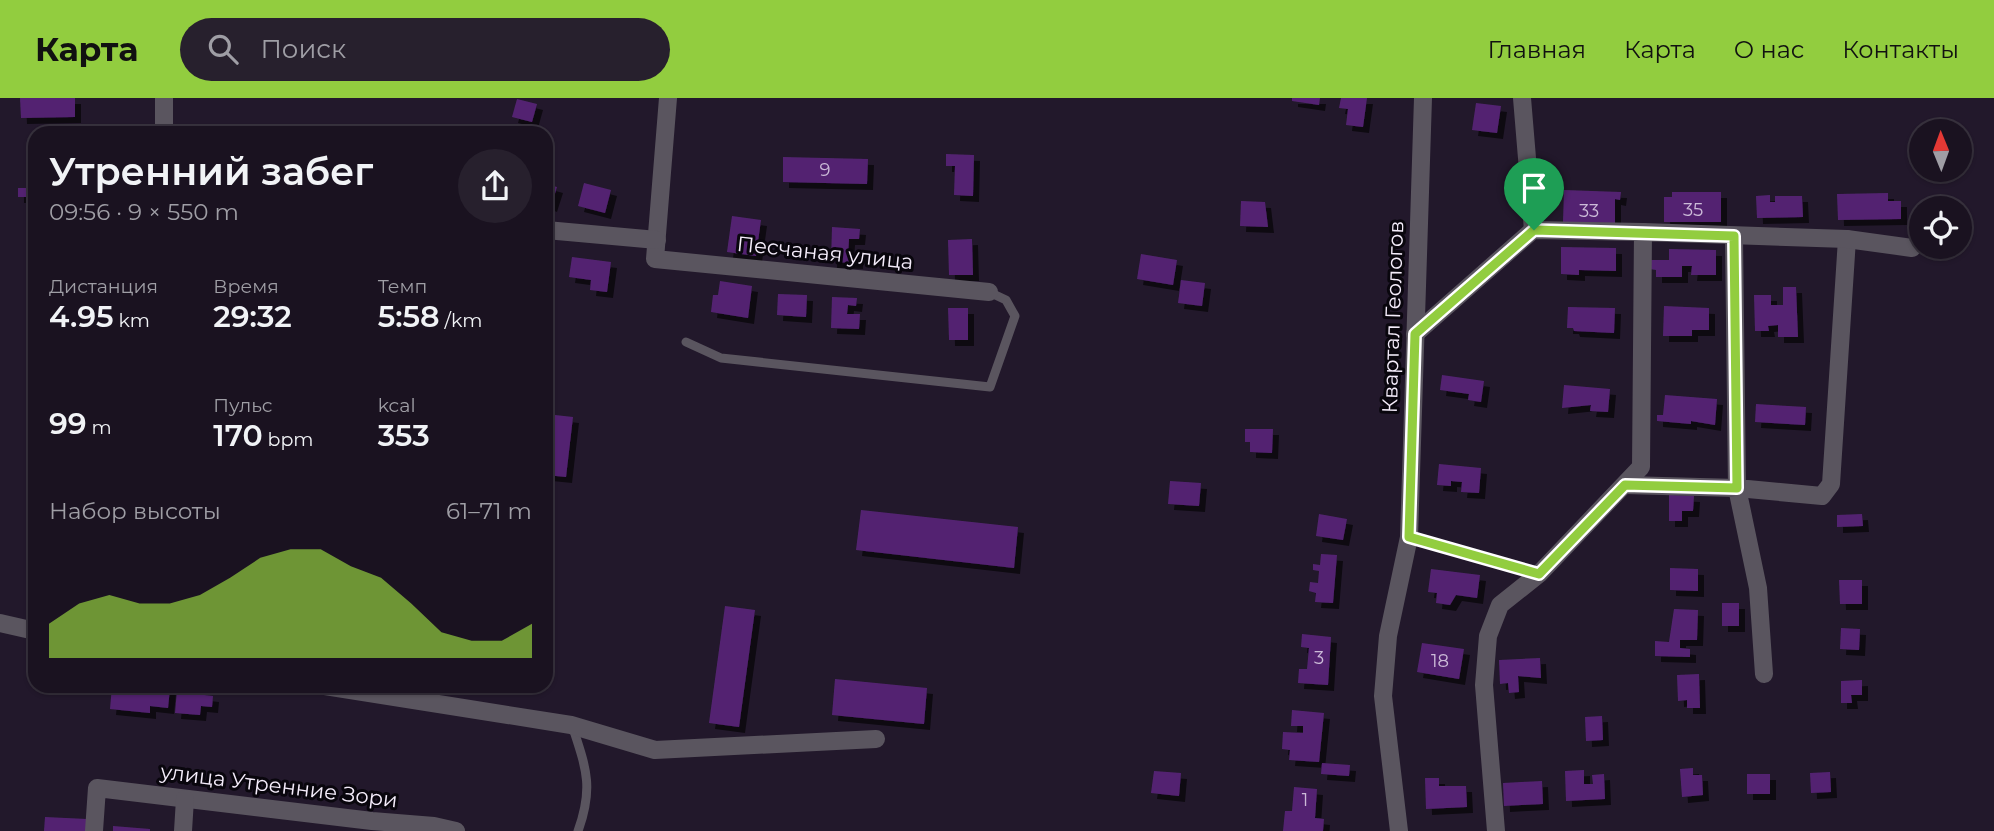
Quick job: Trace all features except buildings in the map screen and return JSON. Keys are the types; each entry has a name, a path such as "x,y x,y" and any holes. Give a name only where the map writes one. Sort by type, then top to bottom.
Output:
{"street":[{"path":"164,98 164,126"},
{"path":"553,231 657,240 667,98"},
{"name":"Квартал Геологов","path":"1399,831 1383,696 1388,636 1409,537 1423,98"},
{"path":"1522,98 1534,230"},
{"path":"1415,334 1534,230 1847,239 1909,248"},
{"path":"1496,831 1484,685 1488,636 1500,605 1539,574 1641,467 1643,232"},
{"path":"1734,236 1737,488 1758,588 1764,674"},
{"path":"1625,485 1737,488 1822,496 1831,484 1847,239"},
{"name":"Песчаная улица","path":"657,240 655,259 989,292"},
{"path":"0,624 28,630"},
{"path":"370,693 572,725 656,750 876,739"},
{"name":"улица Утренние Зори","path":"94,831 97,788 372,826 434,825 456,831"},
{"path":"183,831 185,799"}],"lane":[{"path":"686,342 721,358 990,387 1015,316 1006,300 989,292"},
{"path":"572,725 589,774 588,806 578,831"}],"path":[{"path":"1409,537 1539,574"}],"route":[{"path":"1534,230 1734,236 1737,488 1625,485 1539,574 1409,537 1415,334 1534,230"}]}
